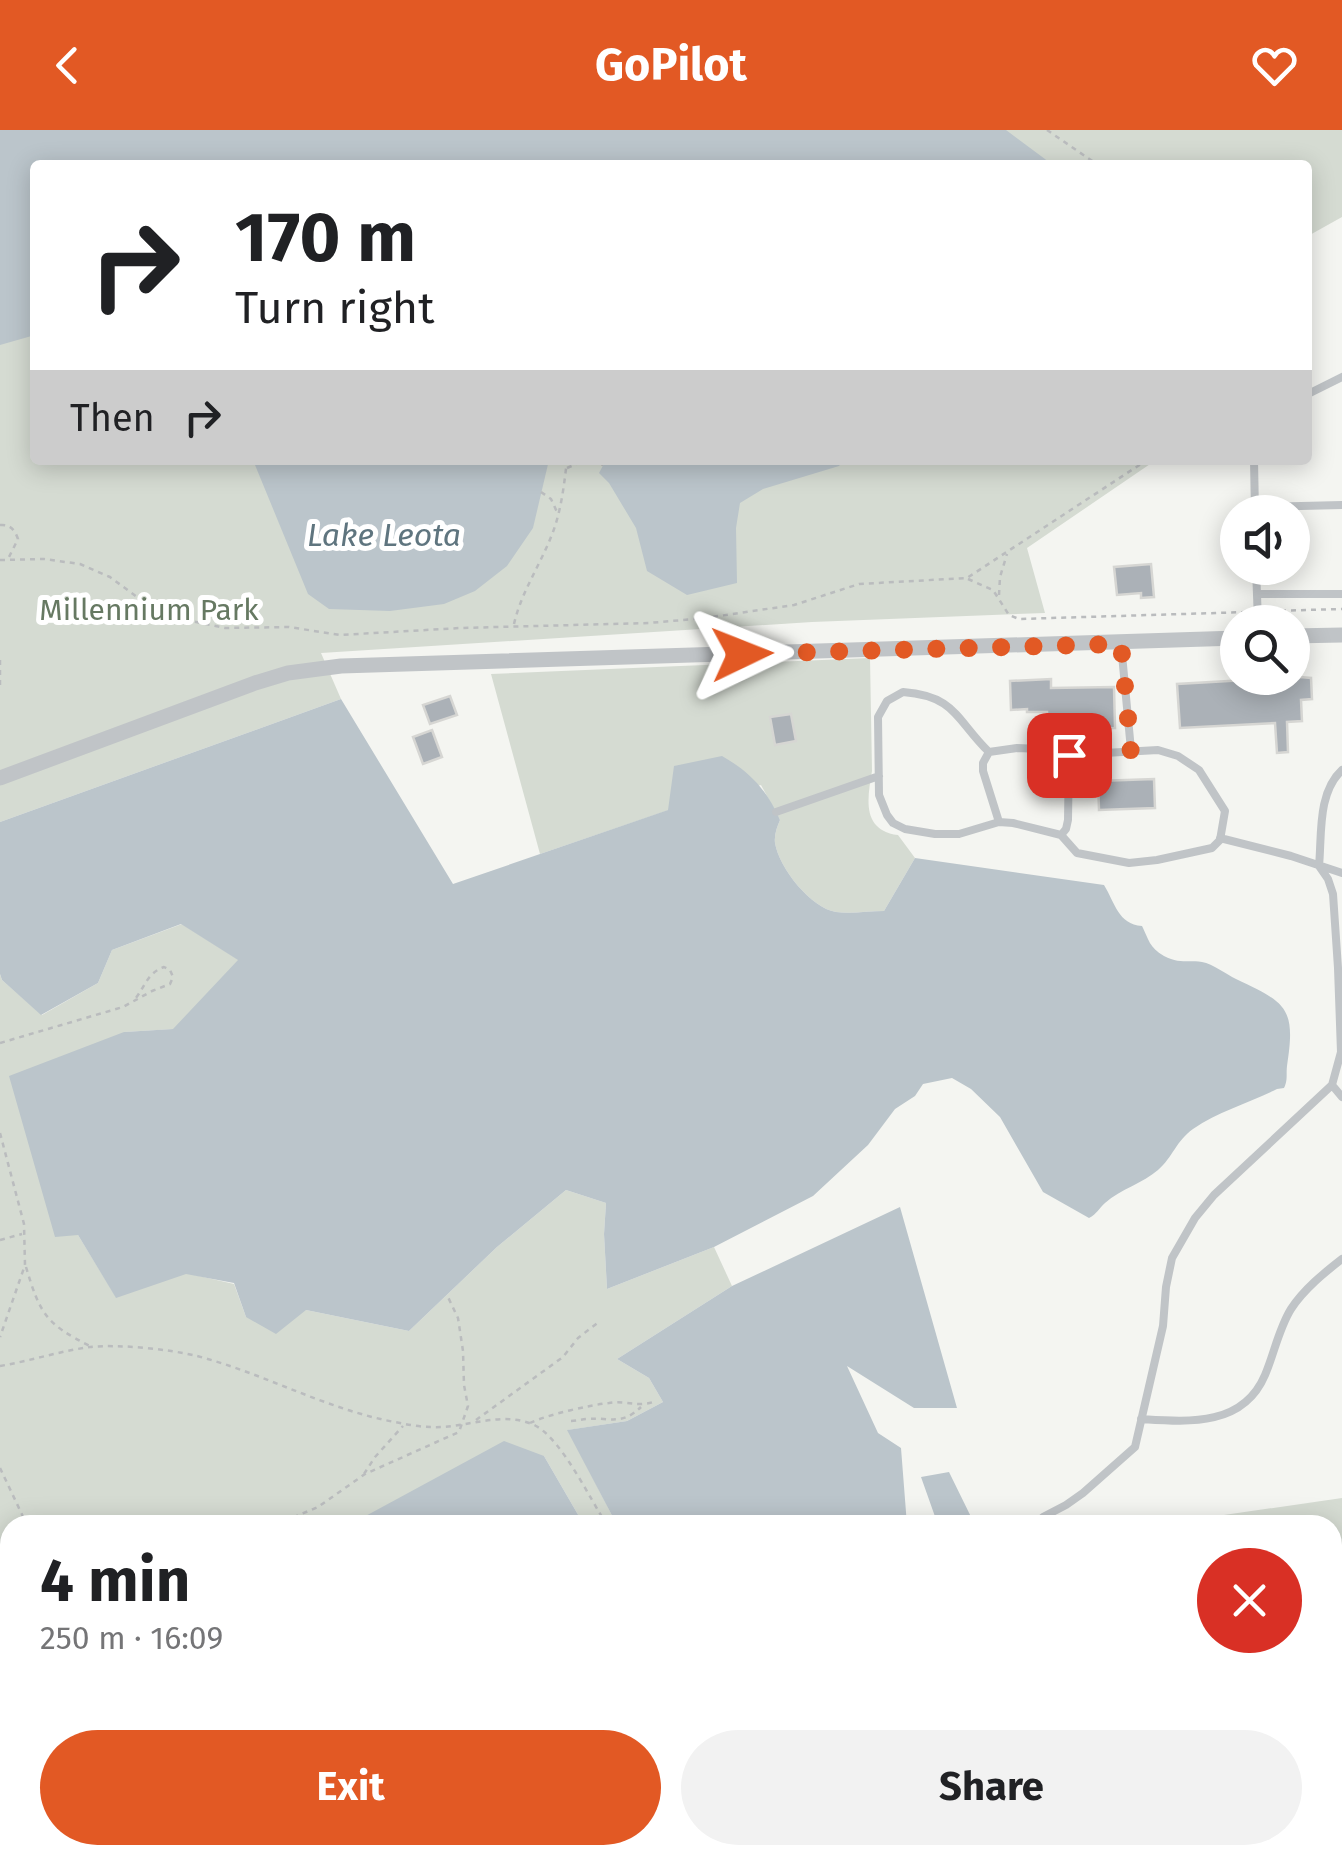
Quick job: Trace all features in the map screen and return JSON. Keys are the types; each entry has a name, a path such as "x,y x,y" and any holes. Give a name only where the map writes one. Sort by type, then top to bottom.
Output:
{"street":[{"path":"1310,635 1342,634"},
{"path":"0,778 255,683 341,666 1220,639"}],"lane":[{"path":"1312,392 1342,376"},
{"path":"1254,465 1255,495"},
{"path":"1310,506 1342,504"},
{"path":"1257,585 1258,605"},
{"path":"1257,594 1342,594"},
{"path":"1121,644 1131,750"},
{"path":"903,692 936,698 989,752 1017,748 1069,755 1158,750 1178,756 1199,770 1225,811 1220,838 1212,848 1203,851 1130,863 1076,853 1061,835 1013,823 999,822 959,834 935,834 893,824 882,804 878,776 878,717 886,700 903,692"},
{"path":"989,752 983,771 999,822"},
{"path":"1061,835 1068,820 1069,755"},
{"path":"1047,1515 1066,1505 1135,1447 1163,1326 1172,1258 1195,1218 1214,1195 1332,1084 1341,1052 1333,894 1319,866 1326,795 1342,770"},
{"path":"776,812 878,776"},
{"path":"1220,838 1342,872"},
{"path":"1332,1084 1342,1097"},
{"path":"1142,1419 1200,1421 1234,1410 1259,1388 1291,1310 1306,1290 1342,1259"}],"path":[{"path":"1048,130 1091,160"},
{"path":"514,626 518,607 552,534 564,492 566,465"},
{"path":"566,469 574,465"},
{"path":"966,578 1140,465"},
{"path":"541,492 551,499 558,514"},
{"path":"0,526 12,528 18,539 8,559"},
{"path":"998,598 1008,553"},
{"path":"0,560 44,559 80,564 110,577 146,603 191,621 225,628 289,627 340,635 705,618 794,605 858,584 966,578 987,586 1009,615 1019,620 1220,613"},
{"path":"1310,610 1342,609"},
{"path":"0,660 0,690"},
{"path":"0,1044 123,1007 170,984 170,970 164,967 148,977 135,1000"},
{"path":"0,1133 24,1224 25,1265 41,1310 65,1335 91,1347"},
{"path":"0,1240 24,1233"},
{"path":"0,1338 25,1265"},
{"path":"299,1515 318,1507 363,1475 459,1432 468,1406 463,1351 458,1318 446,1296"},
{"path":"474,1421 563,1358 578,1338 600,1321"},
{"path":"0,1366 91,1347 152,1349 196,1356 334,1405 404,1424 432,1428 474,1421 529,1423 547,1433 558,1446 601,1515"},
{"path":"571,1421 623,1419 656,1401"},
{"path":"529,1423 608,1403 642,1406"},
{"path":"363,1475 404,1424"},
{"path":"0,1468 23,1515"}],"green space":[{"name":"Millennium Park","path":"0,130 1342,130 1342,217 1312,234 1312,160 30,160 30,465 1149,465 1027,548 1045,613 812,622 321,653 341,699 0,822"},
{"path":"870,658 870,812 878,827 898,835 915,858 884,911 836,912 807,895 789,875 778,853 775,837 780,820 761,785 669,810 540,854 491,674"},
{"path":"182,924 239,960 174,1029 124,1032 78,1235 116,1297 186,1273 234,1284 246,1317 306,1310 409,1331 497,1247 566,1190 606,1203 607,1289 714,1247 732,1286 617,1359 649,1378 663,1402 627,1421 568,1430 612,1515 578,1515 544,1456 377,1515 0,1515 0,974 42,1015 98,983 112,950"},
{"path":"1342,1498 1342,1515 1224,1515"}],"water":[{"path":"0,130 1006,130 1046,160 30,160 30,336 0,345"},
{"name":"Lake Leota","path":"255,465 548,465 533,528 507,566 475,591 444,604 390,611 329,609 308,594"},
{"path":"603,465 840,465 763,489 740,503 736,528 737,583 687,595 647,571 636,528 599,473"},
{"path":"341,699 453,884 668,810 674,766 722,756 749,775 763,791 780,820 775,840 783,864 807,895 826,909 842,913 884,911 915,858 1104,885 1122,917 1142,926 1159,953 1174,960 1211,965 1277,1002 1284,1010 1290,1031 1284,1088 1193,1129 1158,1170 1111,1198 1089,1218 1043,1192 1000,1117 971,1089 952,1078 923,1084 915,1096 895,1109 868,1145 813,1196 714,1247 607,1289 606,1203 566,1190 497,1247 409,1331 306,1310 276,1334 246,1317 234,1283 186,1274 116,1298 78,1235 55,1237 9,1076 124,1032 173,1029 238,960 181,924 112,950 98,983 41,1015 0,974 0,822"},
{"path":"900,1207 957,1408 914,1408 847,1366 878,1433 901,1448 906,1515 612,1515 567,1430 627,1421 663,1402 649,1378 617,1359 732,1286"},
{"path":"504,1441 544,1456 578,1515 367,1515"},
{"path":"949,1472 970,1515 934,1515 921,1477"}],"building":[{"path":"1151,564 1154,597 1141,598 1141,593 1117,595 1114,567"},
{"path":"1311,678 1312,699 1301,700 1302,721 1287,722 1288,752 1277,753 1275,723 1180,728 1177,684 1220,682 1220,695 1310,695"},
{"path":"1051,679 1051,688 1114,687 1115,728 1048,729 1047,712 1011,710 1010,681"},
{"path":"450,696 457,715 430,724 423,705"},
{"path":"791,714 796,741 775,745 770,717"},
{"path":"432,730 442,757 423,764 413,737"},
{"path":"1154,779 1155,808 1099,810 1098,781"}],"route":[{"path":"742,654 1121,644 1131,750 1069,755"}]}
